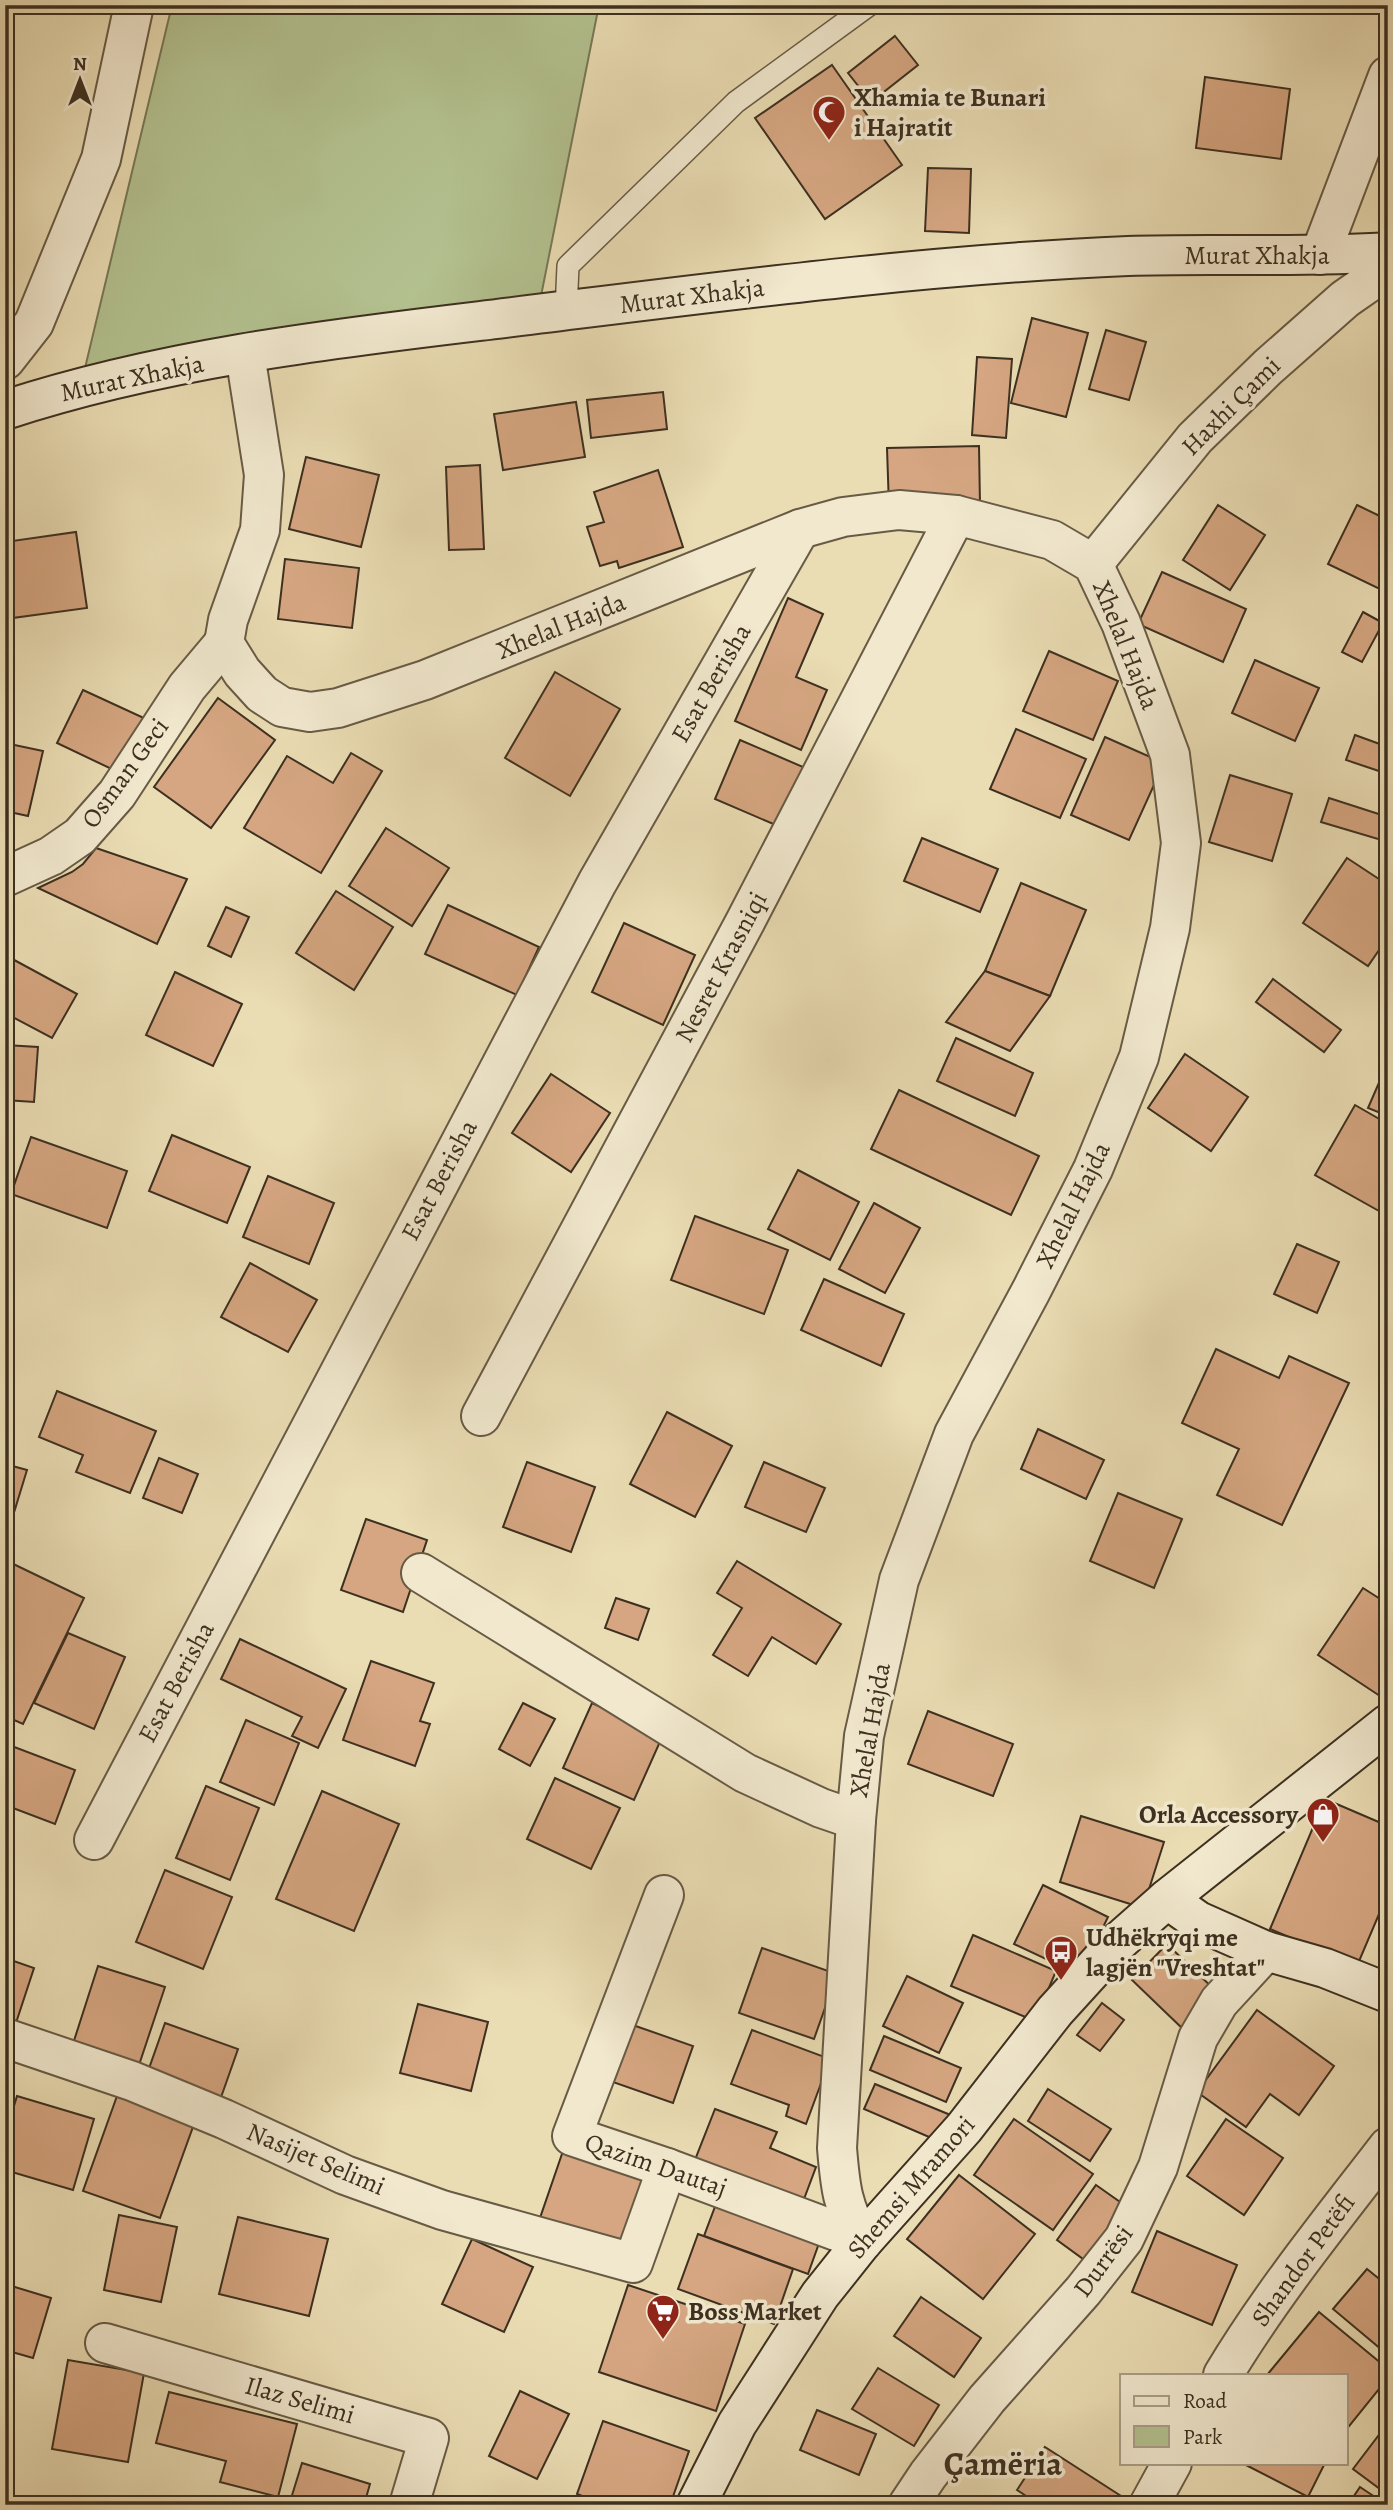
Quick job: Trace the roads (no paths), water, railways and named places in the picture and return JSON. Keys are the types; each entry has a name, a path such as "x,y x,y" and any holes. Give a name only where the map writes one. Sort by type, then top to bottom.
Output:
{"street":[{"path":"5,360 34,323 101,159 134,5"},
{"path":"1320,256 1388,76"},
{"name":"Murat Xhakja","path":"5,410 44,397 133,375 245,354 349,337 732,290 956,267 1130,256 1320,256 1388,252"},
{"name":"Haxhi Çami","path":"1093,564 1195,438 1268,367 1345,299 1388,268"},
{"path":"224,643 228,620 260,530 264,475 245,354"},
{"name":"Xhelal Hajda","path":"224,643 248,679 262,694 282,707 310,712 338,708 425,680 800,528 843,517 899,510 956,515 1052,540 1093,564 1121,622 1170,755 1181,843 1170,928 1139,1057 1103,1144 1031,1291 954,1434 899,1580 864,1736 856,1820 837,2148 840,2185 849,2220 863,2241"},
{"name":"Nesret Krasniqi","path":"481,1416 746,922 956,515"},
{"name":"Esat Berisha","path":"94,1840 377,1297 597,883 800,528"},
{"name":"Osman Geci","path":"5,877 51,856 80,836 117,794 187,687 224,643"},
{"name":"Xhelal Hajda","path":"421,1573 746,1773 821,1808 856,1820"},
{"name":"Shemsi Mramori","path":"696,2505 737,2424 820,2295 863,2241 964,2128 1055,2011 1116,1944 1167,1899 1388,1724"},
{"name":"Qazim Dautaj","path":"664,1895 572,2136 667,2168 863,2241"},
{"path":"1167,1899 1198,1921 1266,1951 1325,1968 1388,1993"},
{"name":"Durrësi","path":"908,2505 987,2399 1083,2291 1124,2239 1158,2166 1198,2038 1219,2002 1266,1951"},
{"name":"Nasijet Selimi","path":"5,2038 132,2081 224,2119 345,2175 430,2206 633,2263 667,2168"},
{"name":"Shandor Petëfi","path":"1224,2374 1243,2341 1321,2233 1388,2147"},
{"name":"Ilaz Selimi","path":"105,2343 429,2438 409,2505"},
{"path":"1149,2505 1171,2464"}],"lane":[{"path":"566,311 568,266 736,103 869,5"}],"place":[{"name":"Xhamia te Bunari i Hajratit","path":"829,142"},
{"name":"Orla Accessory","path":"1323,1844"},
{"name":"Udhëkryqi me lagjën \"Vreshtat\"","path":"1061,1982"},
{"name":"Boss Market","path":"663,2341"}],"district":[{"name":"Çamëria","path":"1003,2463"}]}
